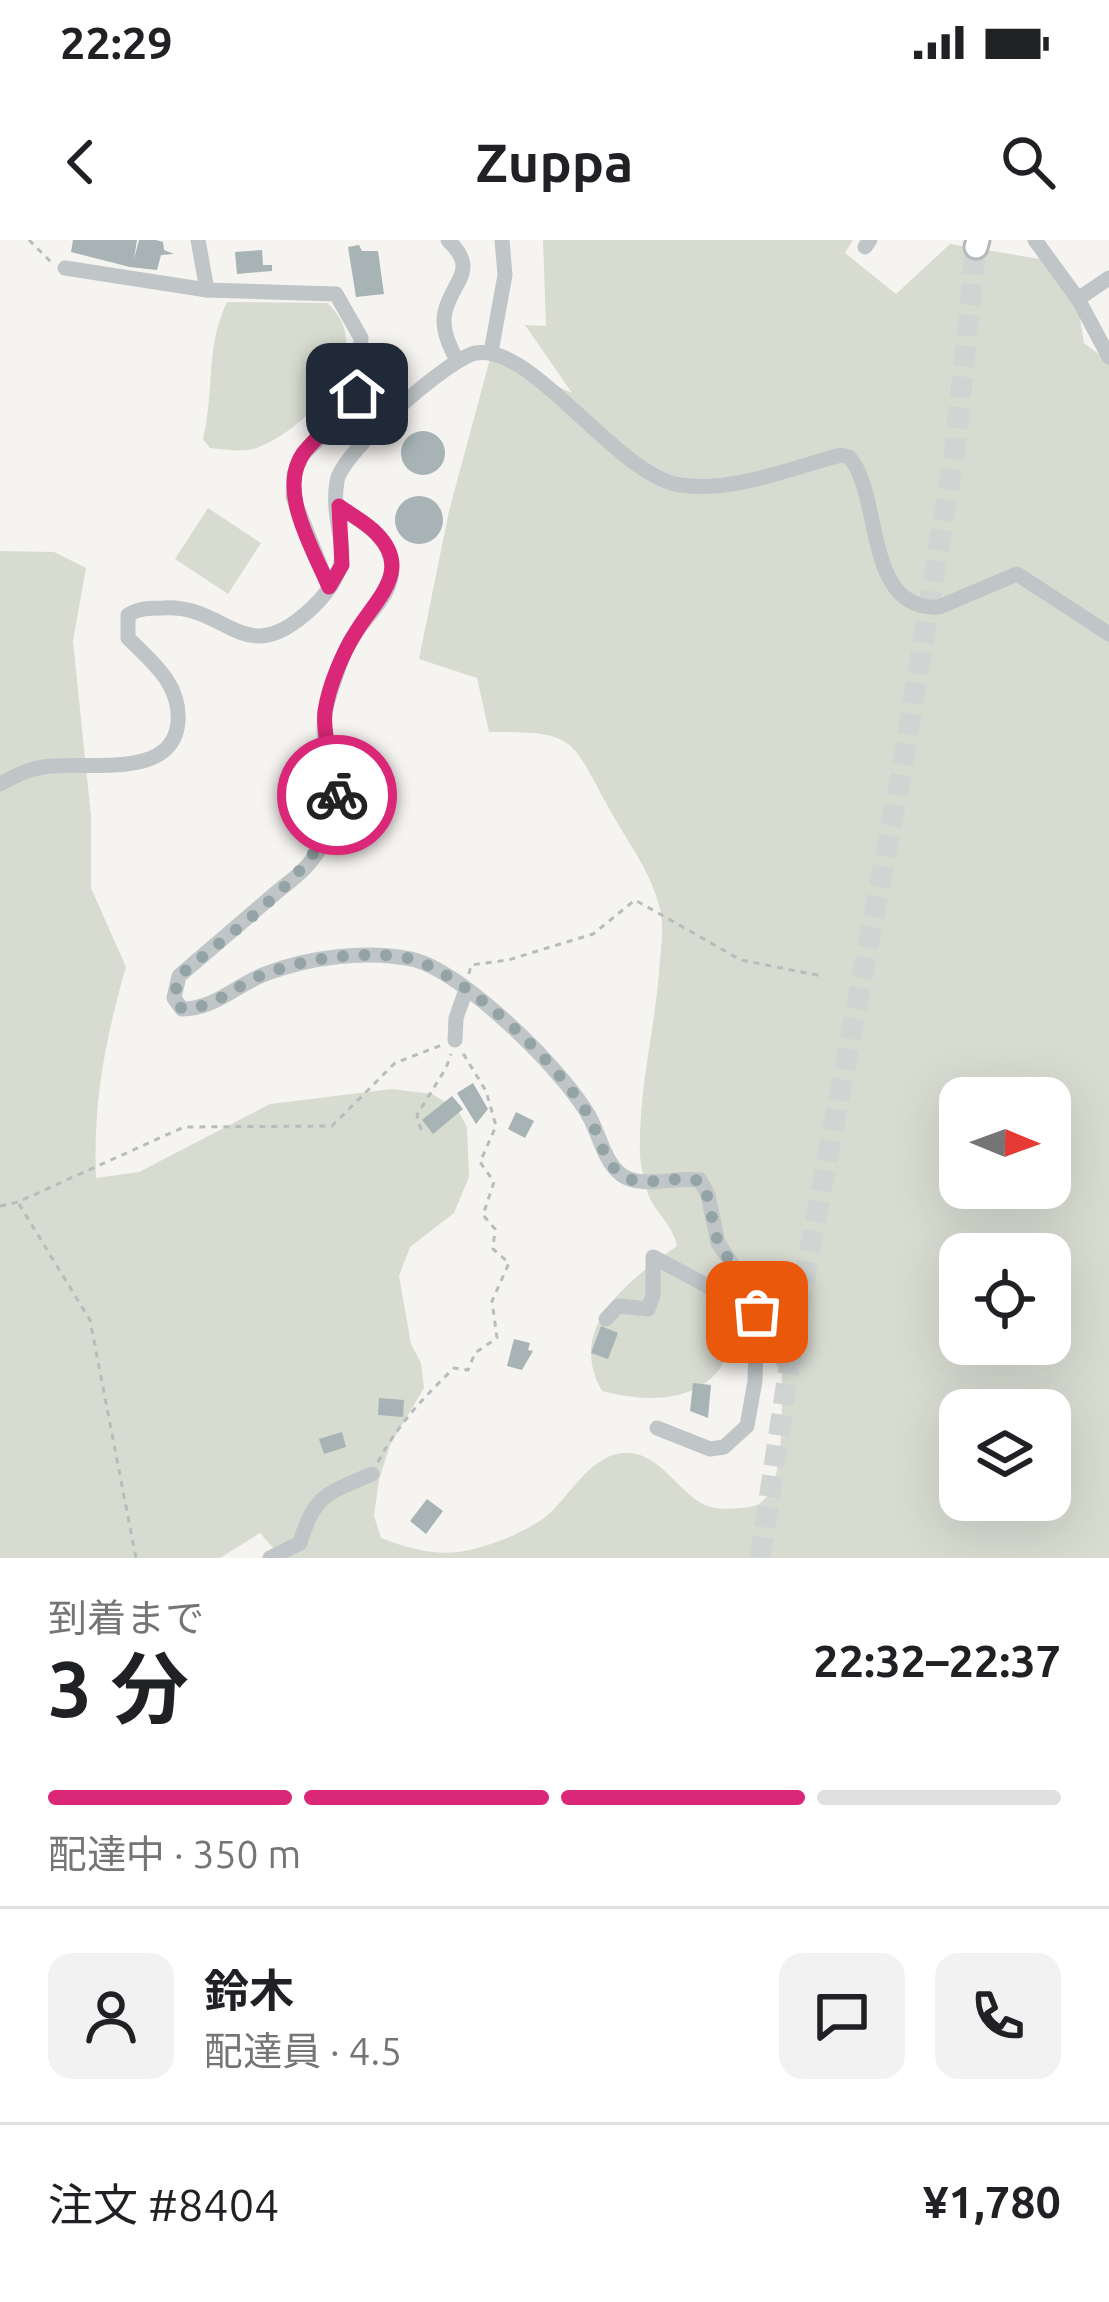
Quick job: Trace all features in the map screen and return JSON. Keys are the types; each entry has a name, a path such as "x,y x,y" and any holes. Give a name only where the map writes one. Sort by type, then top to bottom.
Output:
{"street":[{"path":"198,240 207,290"},
{"path":"448,240 463,259 463,276 444,314 447,341 457,361"},
{"path":"491,352 505,275 502,240"},
{"path":"1035,240 1078,299 1109,357"},
{"path":"65,268 207,290 336,294 361,338 357,394 335,424 303,454 294,473 293,496 329,587"},
{"path":"1078,299 1109,278"},
{"path":"0,784 44,766 135,763 171,745 178,730 176,699 166,675 128,638 128,615 136,610 189,608 232,632 254,638 284,630 313,607 342,565 337,483 349,457 457,361 474,353 491,352 519,365 664,481 697,486 736,482 841,455 849,458 863,481 874,542 887,572 910,600 926,608 939,607 1017,574 1109,634"},
{"path":"339,506 377,534 391,554 393,570 388,591 346,649 326,709 325,739 337,784 336,817 311,862 179,976 174,998 182,1009 199,1009 262,974 314,960 373,955 416,959 466,990 559,1073 617,1171 634,1180 704,1183 718,1243 747,1286 759,1327 747,1426 724,1447 710,1449 657,1428"},
{"path":"455,1040 456,1018 466,990"},
{"path":"606,1319 618,1306 648,1309 653,1295 653,1258 708,1286 740,1318 759,1327"},
{"path":"271,1558 300,1543 304,1524 323,1496 372,1474"}],"path":[{"path":"29,240 43,257 65,268"},
{"path":"466,990 471,964 508,960 593,934 635,900 741,960 822,976"},
{"path":"421,1130 417,1114 446,1068 455,1040"},
{"path":"0,1206 184,1127 332,1126 395,1063 455,1040"},
{"path":"372,1474 396,1429 454,1368 468,1370 475,1353 497,1338 492,1300 509,1263 494,1249 495,1228 483,1215 494,1182 479,1162 496,1126 486,1090 455,1040"},
{"path":"18,1202 90,1320 136,1558"}],"shaded area":[{"path":"543,240 853,240 845,253 896,294 950,244 1046,260 1077,300 1084,343 1109,362 1109,1558 282,1558 260,1533 220,1558 0,1558 0,551 54,552 86,568 73,641 91,816 91,888 126,967 102,1071 96,1178 139,1172 270,1104 392,1089 432,1094 457,1109 467,1127 469,1177 454,1213 410,1247 399,1276 424,1388 390,1445 379,1480 374,1516 381,1538 446,1553 493,1543 542,1519 595,1465 617,1454 652,1461 709,1507 753,1506 768,1495 781,1442 782,1371 761,1348 729,1351 708,1381 693,1390 658,1398 602,1391 593,1368 592,1346 608,1307 677,1246 650,1199 640,1155 662,933 651,883 568,744 540,734 489,732 477,678 419,659 449,511 491,355 572,393 525,325 546,326"},
{"path":"227,302 327,303 342,322 346,343 342,365 316,406 277,438 252,449 210,448 203,439 213,352"},
{"path":"208,508 261,543 228,594 175,559"}],"building":[{"path":"73,240 137,240 134,259 139,240 156,240 174,254 161,255 157,270 130,267 71,252"},
{"path":"359,245 362,251 378,251 384,294 356,297 348,247"},
{"path":"262,250 263,265 272,265 272,271 237,274 235,252"},
{"path":"423,431 439,437 445,453 439,469 423,475 407,469 401,453 407,437"},
{"path":"419,496 436,503 443,520 436,537 419,544 402,537 395,520 402,503"},
{"path":"473,1083 488,1109 476,1124 457,1093"},
{"path":"452,1096 463,1109 433,1134 422,1120"},
{"path":"516,1112 534,1121 525,1138 508,1129"},
{"path":"601,1326 618,1333 608,1359 591,1353"},
{"path":"514,1339 530,1343 528,1350 533,1351 522,1370 507,1366"},
{"path":"693,1383 711,1385 708,1418 690,1411"},
{"path":"379,1398 404,1400 403,1417 378,1415"},
{"path":"342,1432 346,1447 324,1454 319,1439"},
{"path":"427,1499 443,1511 426,1534 410,1521"}],"tunnel":[{"path":"760,1558 796,1322 903,764 955,449 976,247"}],"way so far":[{"path":"337,795 336,817 311,862 179,976 174,998 182,1009 199,1009 262,974 314,960 373,955 416,959 466,990 559,1073 588,1115 612,1166 622,1175 634,1180 704,1183 718,1243 747,1286 757,1312"}],"route":[{"path":"337,795 325,739 326,709 346,649 388,591 391,554 377,534 339,506 342,565 329,587 293,496 294,473 303,454 335,424 357,394"}]}
